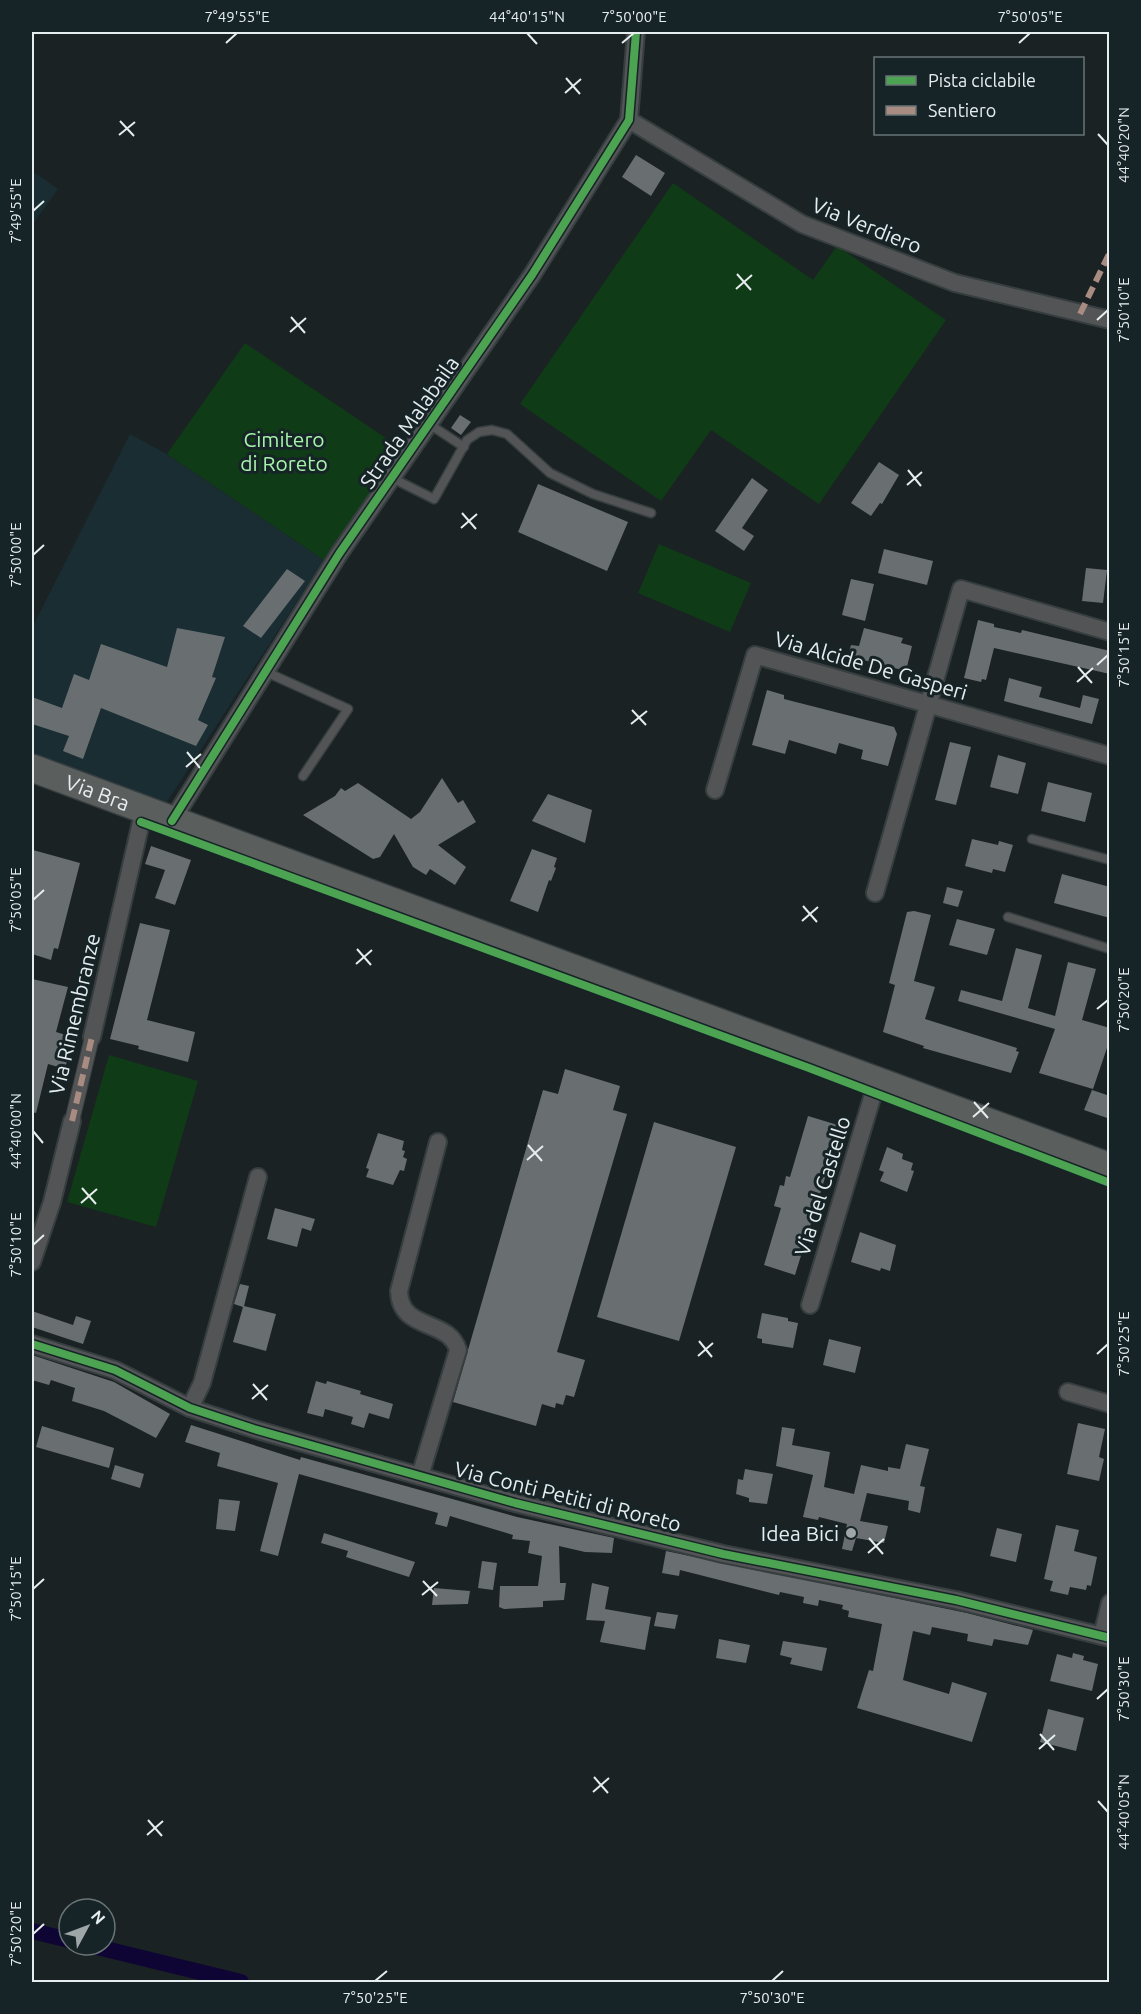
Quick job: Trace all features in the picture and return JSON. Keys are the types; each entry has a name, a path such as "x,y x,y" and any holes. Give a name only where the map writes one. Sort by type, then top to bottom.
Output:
{"main road":[{"name":"Via Bra","path":"32,768 1110,1167"}],"street":[{"name":"Strada Malabaila","path":"172,820 339,554 532,275 629,120 636,32"},
{"name":"Via Verdiero","path":"629,120 802,224 955,283 1110,320"},
{"path":"875,893 927,704 962,589 1110,632"},
{"name":"Via Alcide De Gasperi","path":"715,790 755,655 1110,756"},
{"name":"Via Rimembranze","path":"32,1262 52,1202 144,809"},
{"name":"Via del Castello","path":"810,1305 877,1081"},
{"path":"420,1476 458,1350 451,1336 411,1317 400,1302 399,1291 438,1142"},
{"path":"190,1408 202,1383 258,1177"},
{"name":"Via Conti Petiti di Roreto","path":"32,1344 115,1370 190,1408 515,1503 723,1554 956,1600 1106,1637"},
{"path":"1068,1392 1110,1404"},
{"path":"1106,1637 1110,1603"}],"lane":[{"path":"429,424 464,447"},
{"path":"392,478 434,499 464,447 479,432 501,432 550,473 593,495 651,513"},
{"path":"266,672 348,709 303,776"},
{"path":"1032,839 1110,860"},
{"path":"1008,917 1110,948"}],"shaded area":[{"path":"32,171 58,189 32,225"},
{"path":"130,434 167,454 324,560 165,805 32,756 32,628"}],"green space":[{"path":"673,183 813,280 837,246 946,320 819,504 711,430 661,501 520,404"},
{"name":"Cimitero di Roreto","path":"245,343 402,449 324,560 167,454"},
{"path":"659,544 751,583 730,632 638,593"},
{"path":"109,1055 198,1081 156,1227 67,1202"}],"building":[{"path":"636,155 665,173 651,196 622,177"},
{"path":"460,415 471,422 461,435 451,428"},
{"path":"879,462 899,475 882,504 880,503 871,516 851,503"},
{"path":"752,478 768,490 742,528 754,536 744,551 715,531"},
{"path":"538,484 628,522 607,571 518,532"},
{"path":"884,549 933,561 927,585 878,573"},
{"path":"1086,568 1107,570 1103,603 1082,601"},
{"path":"287,569 305,581 261,638 243,626"},
{"path":"851,579 874,584 865,621 842,615"},
{"path":"978,620 994,624 994,627 1021,633 1022,630 1110,651 1110,674 994,648 986,680 982,679 981,682 964,678"},
{"path":"177,628 225,637 212,677 216,678 198,720 208,725 196,746 101,708 83,759 63,751 69,736 32,724 32,697 62,708 74,674 89,680 101,644 167,667"},
{"path":"864,628 903,638 901,643 912,646 906,671 848,656 851,645 859,646"},
{"path":"1009,678 1042,687 1039,697 1080,708 1083,695 1099,699 1092,724 1004,701"},
{"path":"767,690 784,695 784,699 894,727 897,734 888,766 861,759 863,750 839,743 836,754 789,740 785,754 752,745"},
{"path":"950,742 971,747 956,805 935,800"},
{"path":"998,755 1026,763 1018,794 990,787"},
{"path":"442,778 458,803 463,800 476,822 438,845 466,867 455,885 430,869 426,875 413,867 394,834 380,857 373,859 303,815 335,796 341,788 345,791 358,783 411,819 420,812"},
{"path":"1048,782 1092,793 1085,822 1041,811"},
{"path":"548,794 592,810 585,843 532,821"},
{"path":"972,839 998,845 999,841 1013,845 1005,872 993,869 992,873 965,866"},
{"path":"151,846 191,860 175,905 155,898 165,870 145,864"},
{"path":"532,849 557,858 554,867 556,868 551,881 549,880 538,912 510,901"},
{"path":"33,850 80,863 58,949 54,948 51,960 32,954"},
{"path":"1062,874 1110,887 1110,918 1054,903"},
{"path":"947,887 963,891 958,907 943,903"},
{"path":"914,911 931,915 914,981 935,987 925,1019 1017,1048 1016,1051 1019,1052 1011,1073 923,1048 924,1046 883,1032 895,985 889,983 907,912"},
{"path":"957,919 995,929 987,955 949,945"},
{"path":"140,923 170,930 147,1020 195,1032 188,1062 110,1039"},
{"path":"1016,948 1042,955 1028,1008 1055,1016 1068,962 1096,969 1082,1020 1110,1028 1110,1039 1093,1089 1039,1073 1055,1029 958,1001 961,990 1002,1001"},
{"path":"32,979 68,987 56,1032 73,1037 65,1069 48,1064 36,1113 32,1112"},
{"path":"565,1069 620,1086 613,1110 627,1114 557,1352 585,1360 574,1397 566,1395 563,1405 556,1403 555,1408 542,1404 536,1426 453,1402 543,1090 558,1094"},
{"path":"1092,1090 1110,1096 1110,1119 1084,1110"},
{"path":"808,1116 841,1126 795,1275 764,1265 781,1208 774,1206 780,1185 784,1186 786,1176 790,1177"},
{"path":"654,1122 736,1147 679,1341 597,1317"},
{"path":"378,1133 404,1141 403,1157 407,1159 404,1171 400,1170 393,1185 366,1177 369,1169 366,1168"},
{"path":"887,1147 903,1154 902,1159 913,1163 911,1170 914,1171 907,1192 880,1181 884,1172 879,1170"},
{"path":"275,1208 315,1219 311,1231 302,1228 297,1247 267,1239"},
{"path":"860,1232 896,1245 890,1271 881,1268 880,1271 851,1262"},
{"path":"240,1284 249,1286 244,1306 276,1314 266,1351 233,1342 243,1307 234,1304"},
{"path":"32,1311 73,1325 76,1316 91,1321 83,1344 32,1327"},
{"path":"762,1313 788,1318 788,1321 798,1323 793,1348 762,1343 762,1339 757,1338"},
{"path":"829,1339 861,1347 855,1373 823,1365"},
{"path":"32,1355 114,1382 170,1414 156,1438 104,1411 72,1401 75,1388 51,1380 49,1385 32,1380"},
{"path":"316,1381 326,1384 327,1381 361,1391 360,1394 393,1404 389,1419 369,1413 364,1428 351,1424 353,1417 325,1409 323,1417 307,1413"},
{"path":"1078,1423 1105,1429 1099,1457 1104,1459 1099,1481 1067,1474"},
{"path":"191,1425 300,1460 301,1457 517,1517 614,1538 612,1553 585,1552 559,1546 560,1583 566,1583 564,1600 543,1601 543,1607 504,1609 499,1607 500,1586 538,1586 542,1556 528,1553 530,1541 512,1539 513,1535 450,1516 447,1527 435,1524 438,1513 299,1474 278,1556 260,1551 278,1483 217,1466 220,1453 185,1442"},
{"path":"42,1426 114,1448 109,1468 36,1447"},
{"path":"782,1427 795,1429 792,1445 830,1452 824,1487 854,1494 861,1465 888,1471 888,1467 900,1469 906,1444 929,1449 920,1486 925,1487 920,1513 908,1510 909,1501 867,1493 860,1521 888,1526 884,1543 856,1538 852,1551 842,1549 847,1524 819,1517 818,1520 803,1517 813,1475 776,1466"},
{"path":"115,1465 144,1474 140,1488 111,1479"},
{"path":"745,1469 773,1474 767,1504 749,1502 749,1498 736,1494 738,1479 743,1480"},
{"path":"219,1499 240,1501 235,1531 216,1529"},
{"path":"1056,1525 1079,1530 1074,1551 1097,1557 1091,1586 1087,1585 1086,1590 1070,1587 1068,1595 1050,1591 1053,1581 1044,1579"},
{"path":"997,1528 1022,1534 1016,1562 990,1556"},
{"path":"324,1533 415,1562 409,1577 346,1557 348,1551 321,1543"},
{"path":"666,1551 967,1613 1033,1630 1028,1645 994,1639 992,1646 967,1641 968,1634 932,1627 930,1635 913,1631 903,1680 949,1694 952,1682 987,1693 972,1742 857,1708 869,1670 873,1671 882,1624 848,1617 849,1611 842,1609 843,1605 819,1600 818,1606 803,1603 804,1597 780,1592 779,1595 680,1570 679,1576 662,1573"},
{"path":"482,1561 497,1563 493,1590 478,1588"},
{"path":"592,1583 609,1587 605,1609 651,1617 645,1650 600,1642 605,1621 586,1620"},
{"path":"434,1588 470,1591 468,1604 432,1605"},
{"path":"657,1612 678,1615 675,1629 654,1626"},
{"path":"719,1639 750,1645 746,1663 716,1658"},
{"path":"783,1641 827,1648 822,1671 790,1664 792,1658 780,1655"},
{"path":"1073,1653 1084,1656 1083,1660 1098,1664 1092,1691 1050,1681 1057,1654 1072,1658"},
{"path":"1048,1709 1084,1718 1076,1751 1040,1742"}],"waterway":[{"path":"32,1931 57,1937"},
{"path":"117,1952 241,1982"}],"marked path":[{"path":"1080,314 1110,252"},
{"path":"72,1121 92,1037"}],"cycle path":[{"path":"172,821 339,554 532,275 629,120 636,32"},
{"path":"141,822 809,1068 1110,1183"},
{"path":"32,1344 115,1370 190,1408 254,1429 515,1503 723,1554 956,1600 1110,1638"}],"place":[{"name":"Idea Bici","path":"851,1533"}]}
